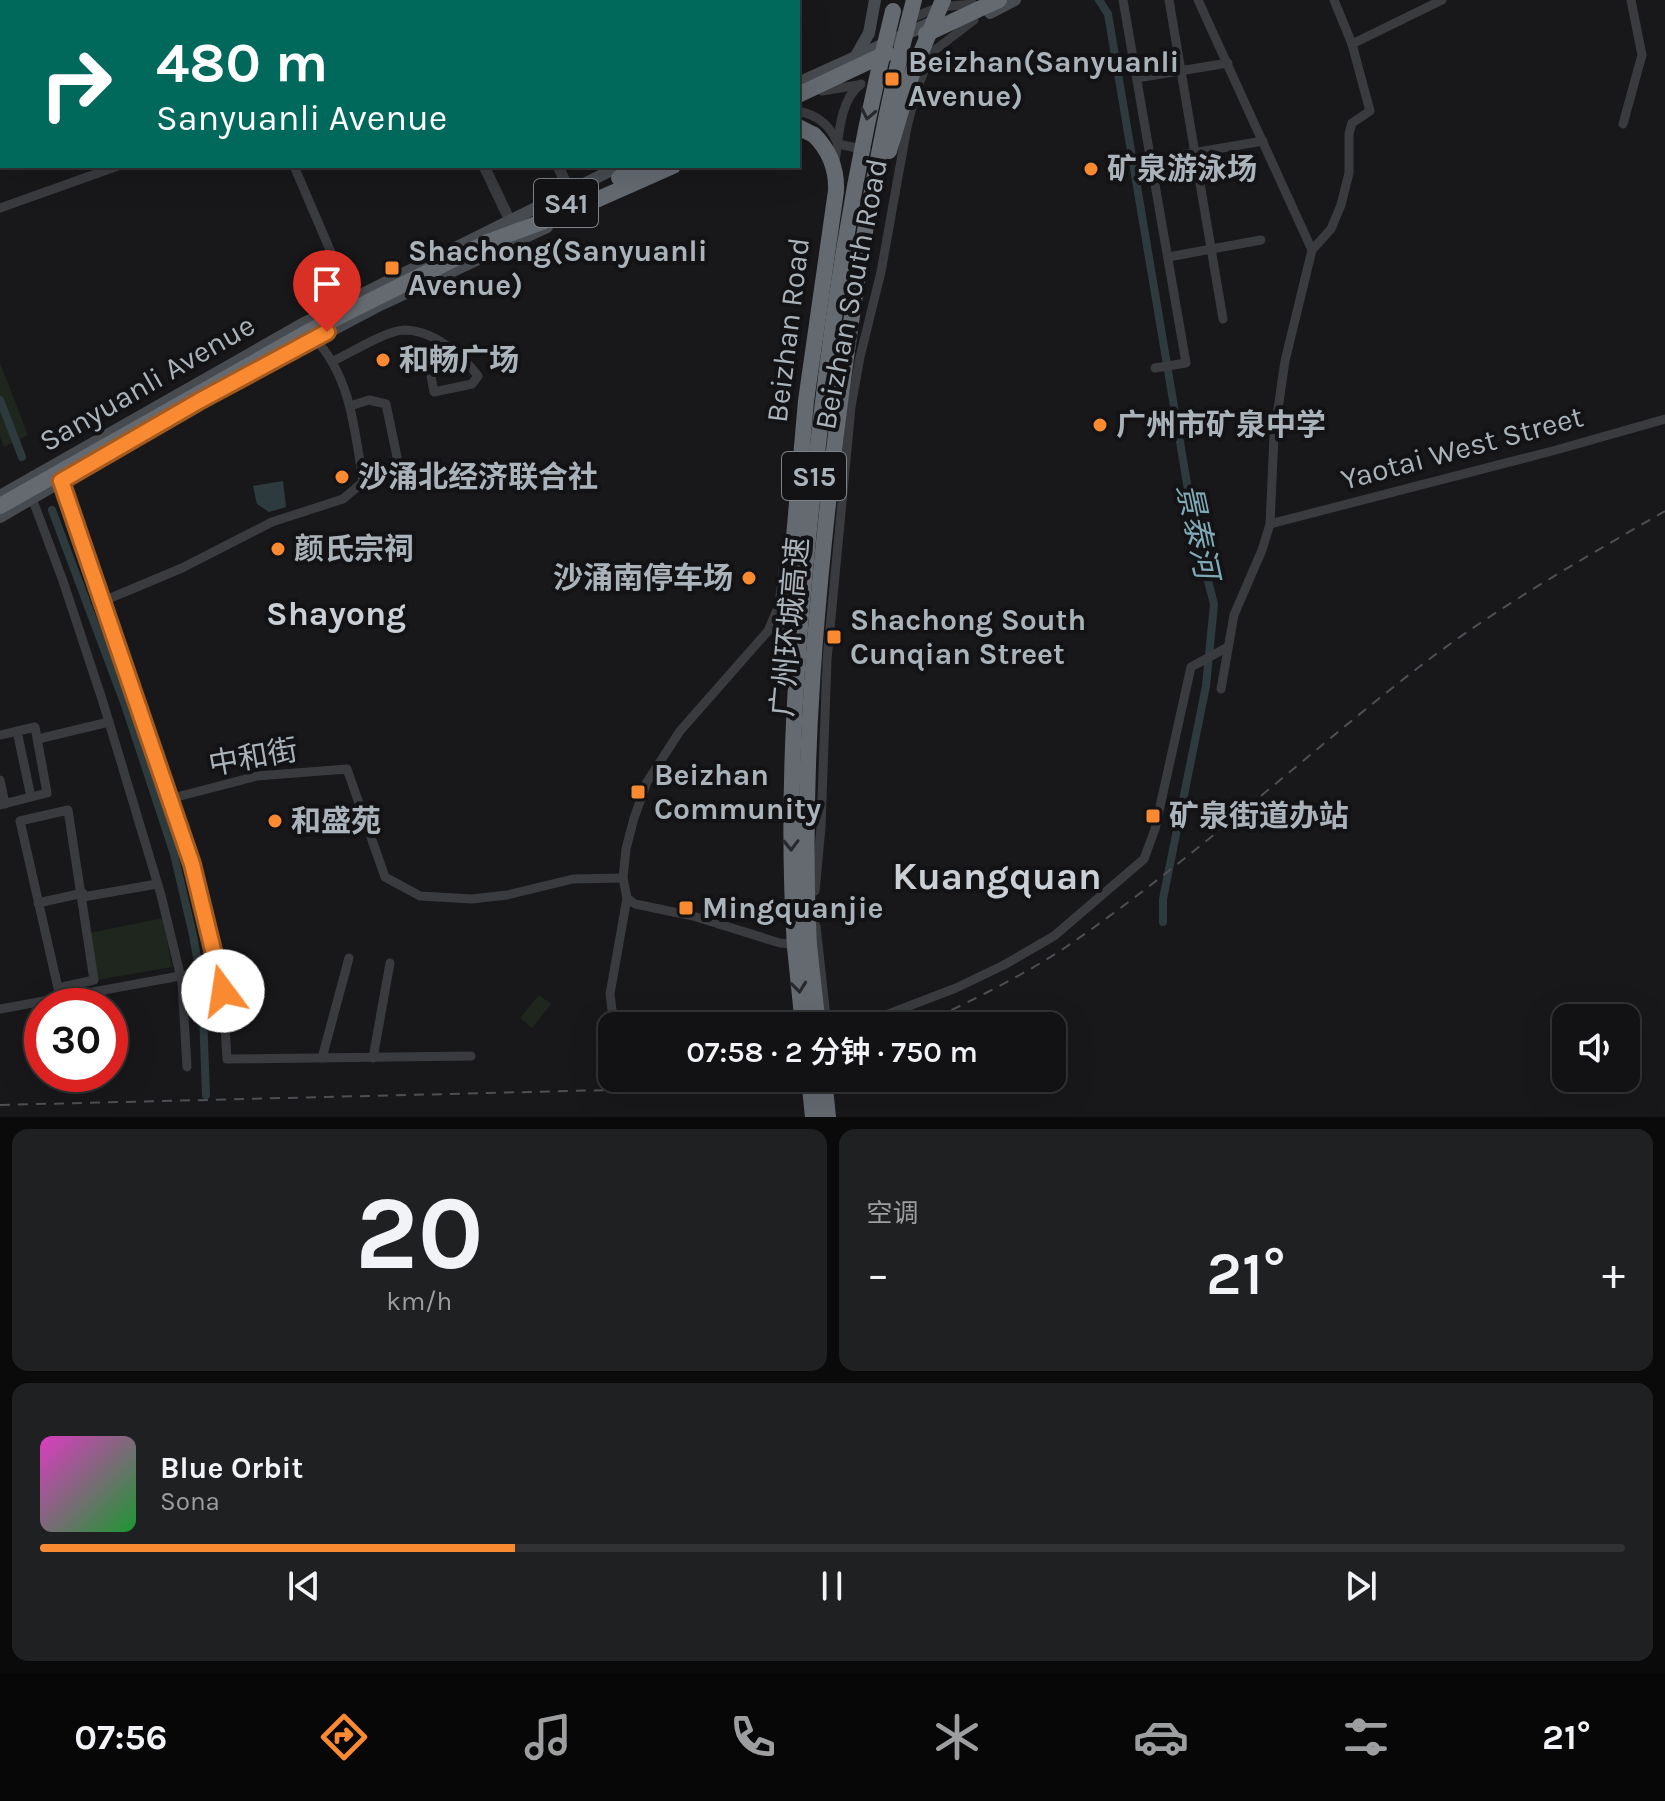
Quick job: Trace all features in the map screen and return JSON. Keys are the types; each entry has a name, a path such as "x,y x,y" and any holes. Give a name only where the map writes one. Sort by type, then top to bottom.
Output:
{"highway":[{"name":"广州环城高速","path":"817,1012 807,902 809,725 823,556 856,285 882,138 914,0"},
{"path":"800,83 888,40 910,20 923,0"},
{"path":"856,285 902,107 943,0"},
{"path":"800,94 999,0"},
{"name":"广州环城高速","path":"802,1012 792,901 790,804 805,559 831,328 854,178 894,4"},
{"path":"790,804 789,594 809,373 836,179 833,163 823,144 800,128"},
{"name":"S41","path":"0,506 308,332 641,168"},
{"path":"489,242 569,212 666,168"},
{"path":"810,1092 813,1117"},
{"path":"825,1092 828,1117"}],"main road":[{"path":"856,56 869,33 875,0"},
{"path":"800,101 1015,0"},
{"path":"800,83 977,2"},
{"name":"Sanyuanli Avenue","path":"0,517 199,401 404,293 489,242 509,220 616,168"},
{"name":"Sanyuanli Avenue","path":"0,496 203,379 351,299 489,242 520,240 666,168"}],"street":[{"path":"1123,0 1186,363 1155,368"},
{"path":"1169,0 1223,319"},
{"path":"1198,0 1312,250"},
{"path":"1221,689 1226,648 1237,603 1262,550 1270,524 1277,407 1312,250 1331,229 1341,205 1349,173 1352,123 1370,111 1352,44 1334,0"},
{"path":"1352,44 1442,0"},
{"path":"1623,124 1642,55 1631,0"},
{"path":"822,91 861,84 931,53 974,20"},
{"name":"Beizhan South Road","path":"825,1012 815,892 821,827 825,688 848,429 860,357 885,254 901,157 916,92 931,53"},
{"path":"1137,78 1228,63"},
{"name":"Beizhan Road","path":"627,898 623,878 630,831 637,807 657,765 680,731 768,631 779,605 806,365 838,144 845,108 855,88 861,84"},
{"path":"800,112 822,120 838,144 901,157"},
{"path":"1151,160 1263,141"},
{"path":"0,208 112,168"},
{"path":"295,168 351,299"},
{"path":"486,168 520,240"},
{"path":"559,168 569,190"},
{"path":"1168,257 1261,240"},
{"path":"333,361 394,333 418,331 449,346 470,364 478,376 472,384 434,392 431,376"},
{"path":"101,602 182,568 272,522 343,499 363,482 350,406 333,361 315,339"},
{"path":"411,368 426,359"},
{"path":"350,406 369,400 386,404 398,462"},
{"name":"Yaotai West Street","path":"1270,524 1665,419"},
{"path":"61,481 192,864 223,991 227,1059 471,1056"},
{"path":"32,498 109,722 157,884 181,975 187,1067"},
{"path":"893,1012 956,988 1054,936 1144,859 1155,829 1191,667 1226,648"},
{"path":"38,739 109,722"},
{"path":"0,735 35,727 47,793 2,804 0,780"},
{"path":"17,731 31,797"},
{"name":"中和街","path":"169,799 257,776 347,769 385,877 420,896 472,899 507,895 573,879 623,878"},
{"path":"68,810 94,980 58,988 38,903 20,821 68,810"},
{"path":"38,903 157,884"},
{"path":"612,1012 610,994 627,898 635,904 693,916 780,943 818,946"},
{"path":"322,1058 349,958"},
{"path":"373,1058 390,963"},
{"path":"0,1009 218,969"}],"shaded area":[{"path":"0,363 28,435 4,447 0,437"},
{"path":"283,481 286,507 269,512 257,504 253,486"},
{"path":"163,918 172,967 97,980 90,933"},
{"path":"539,995 551,1004 532,1028 520,1018"}],"waterway":[{"name":"景泰河","path":"1099,0 1108,14 1195,531 1214,604 1206,686 1163,899 1163,922"},
{"path":"0,400 22,457"},
{"path":"52,510 125,705 174,854 202,986 206,1095"}],"tunnel":[{"path":"426,359 449,346"}],"railway":[{"path":"947,1012 1063,949 1155,882 1449,645 1540,585 1665,511"},
{"path":"0,1105 598,1090"}],"place":[{"name":"Beizhan(Sanyuanli Avenue)","path":"892,79"},
{"name":"矿泉游泳场","path":"1091,169"},
{"name":"Shachong(Sanyuanli Avenue)","path":"392,268"},
{"name":"和畅广场","path":"383,360"},
{"name":"广州市矿泉中学","path":"1100,425"},
{"name":"沙涌北经济联合社","path":"342,477"},
{"name":"颜氏宗祠","path":"278,549"},
{"name":"沙涌南停车场","path":"749,578"},
{"name":"Shachong South Cunqian Street","path":"834,637"},
{"name":"Beizhan Community","path":"638,792"},
{"name":"矿泉街道办站","path":"1153,816"},
{"name":"和盛苑","path":"275,821"},
{"name":"Mingquanjie","path":"686,908"}],"district":[{"name":"Shayong","path":"336,613"},
{"name":"Kuangquan","path":"997,876"}],"route":[{"path":"223,991 192,864 61,481 327,332"}]}
